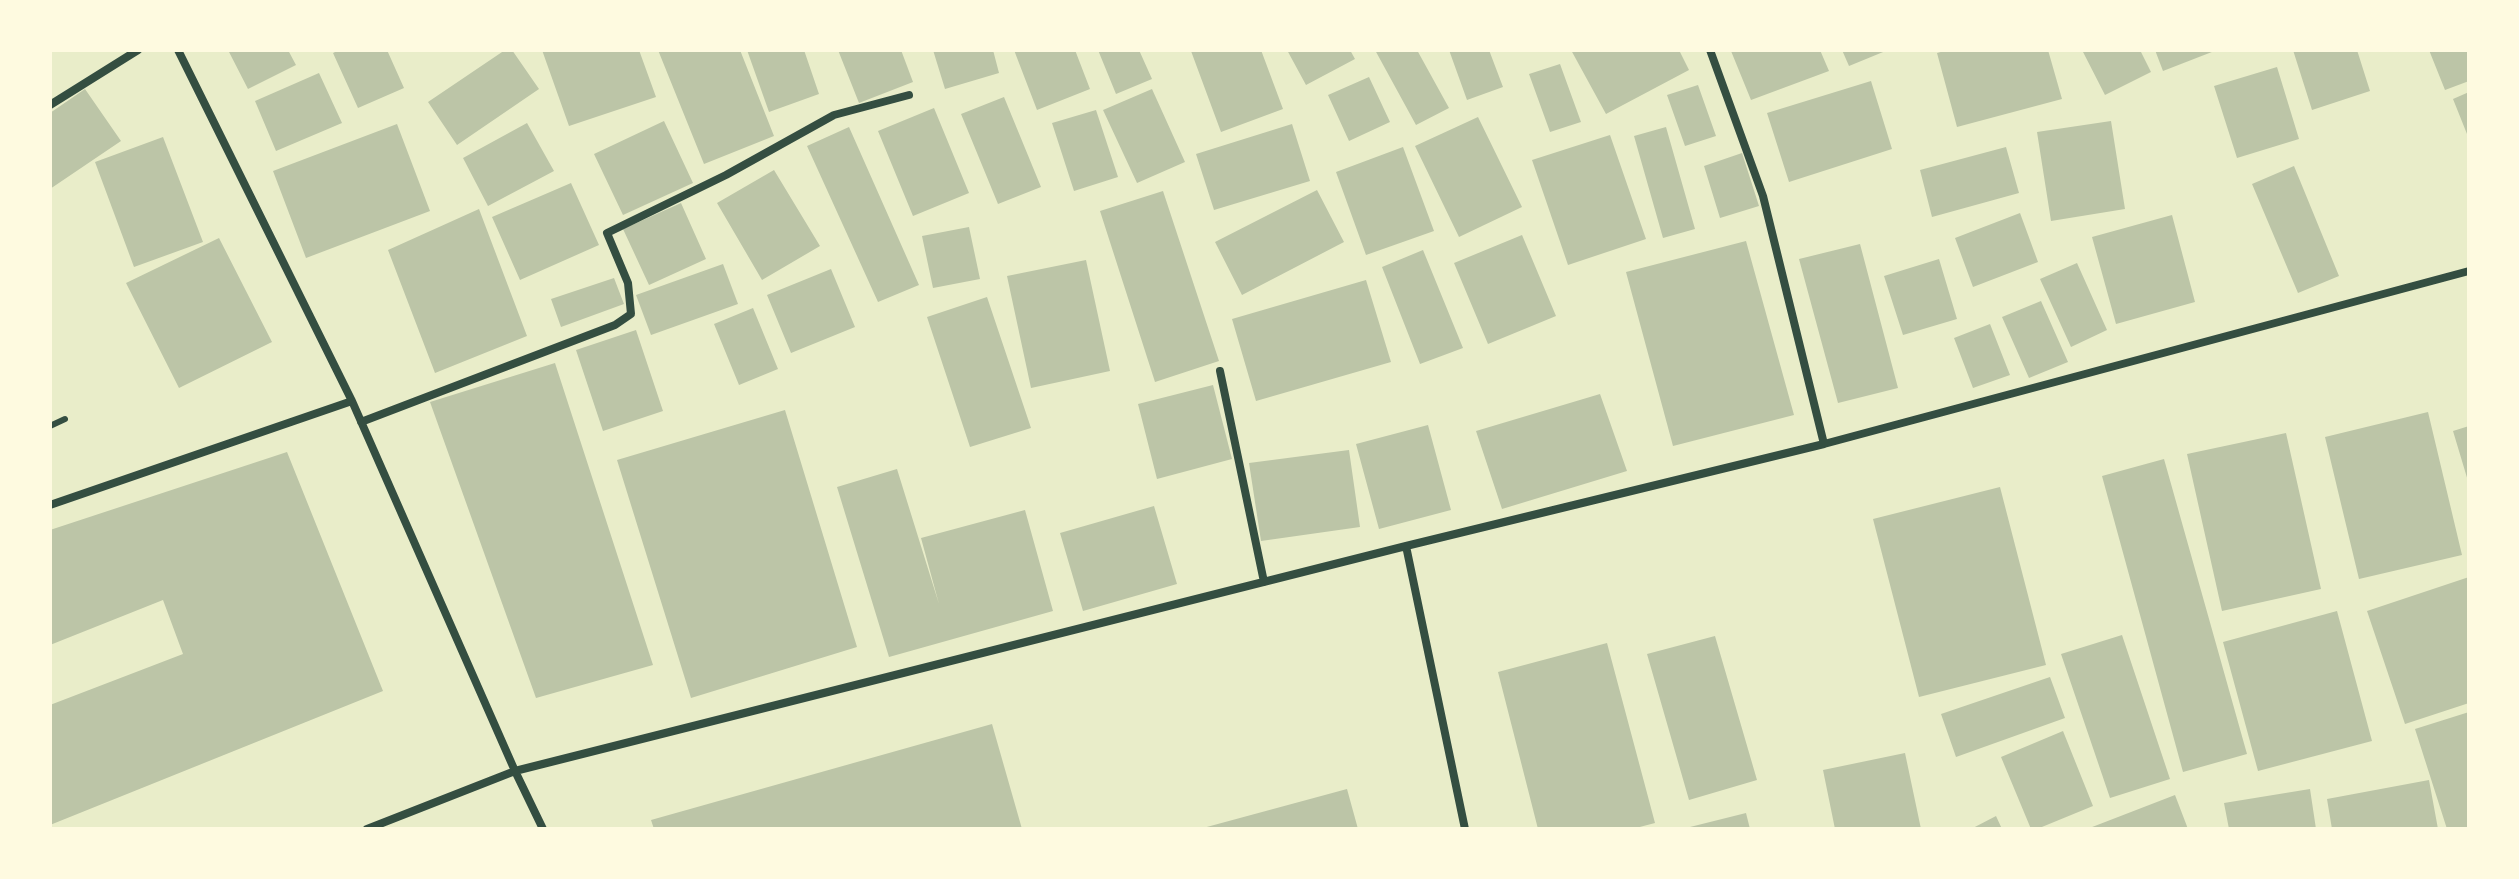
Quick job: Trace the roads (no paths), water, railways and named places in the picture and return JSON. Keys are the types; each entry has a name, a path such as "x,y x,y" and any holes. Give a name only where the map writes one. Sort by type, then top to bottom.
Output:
{"street":[{"path":"50,105 138,50"},
{"path":"178,50 352,401 543,829"},
{"path":"1710,50 1763,196 1824,444"},
{"path":"361,422 615,325 631,314 628,283 607,233 726,175 834,115 909,95"},
{"path":"367,829 515,771 1824,444 2469,271"},
{"path":"1220,371 1264,582"},
{"path":"50,505 352,401"},
{"path":"1406,546 1465,829"}],"lane":[{"path":"50,426 65,419"}]}
